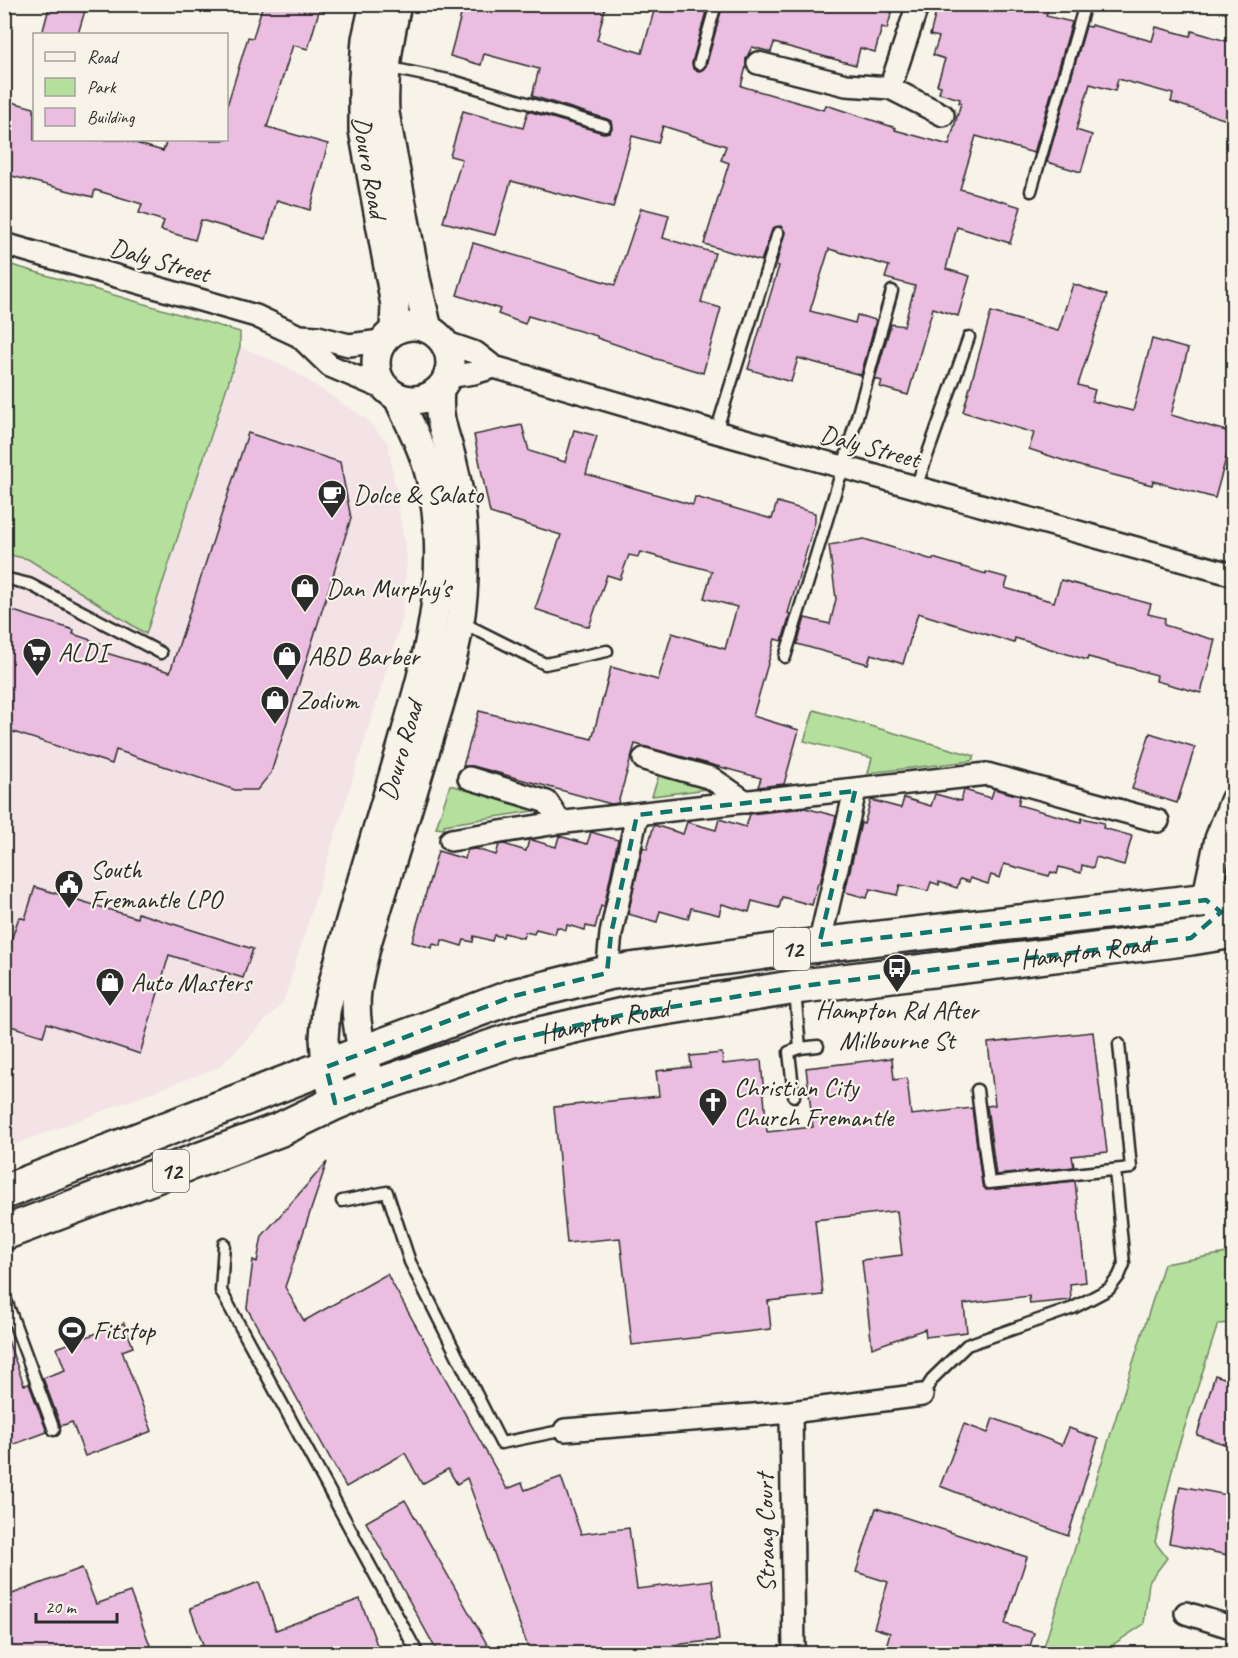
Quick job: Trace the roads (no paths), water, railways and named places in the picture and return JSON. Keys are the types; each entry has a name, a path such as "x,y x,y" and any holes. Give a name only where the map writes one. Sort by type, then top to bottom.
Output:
{"main road":[{"name":"Hampton Road","path":"4,1192 514,996 607,973 819,945 1227,905"},
{"name":"Hampton Road","path":"4,1233 281,1129 373,1087 426,1067 509,1041 627,1014 795,987 1191,938 1227,905"}],"street":[{"name":"Douro Road","path":"374,4 366,39 363,130 395,305 388,336"},
{"name":"Douro Road","path":"397,4 388,43 384,86 385,112 416,279 436,335"},
{"path":"890,88 918,4"},
{"path":"758,63 846,85 890,88 943,115"},
{"name":"Daly Street","path":"4,243 247,313 299,336 330,366 391,393"},
{"path":"405,326 416,326 436,335 449,353 450,365 444,383 431,396 420,400 409,400 391,393 378,378 375,365 376,353 388,336 405,326"},
{"name":"Daly Street","path":"436,335 476,353 494,367 716,432 1233,575"},
{"name":"Daly Street","path":"299,336 318,337 349,345 388,336"},
{"path":"444,383 494,367"},
{"name":"Douro Road","path":"373,1087 362,1053 357,1012 357,992 363,958 450,672 464,577 462,518 453,461 442,430 438,410 444,383"},
{"name":"Douro Road","path":"335,1103 326,1067 324,1038 326,1011 426,660 437,599 439,561 433,487 419,441 391,393"},
{"path":"644,759 711,777 746,802"},
{"path":"451,840 557,823 987,774 1158,821"},
{"path":"469,778 547,801 555,814 557,823"},
{"path":"819,945 855,790"},
{"path":"1227,905 1219,839 1233,801"},
{"path":"607,973 610,934 637,815"},
{"path":"565,1430 791,1412 922,1395"},
{"name":"Strang Court","path":"791,1412 794,1653"},
{"path":"1186,1613 1233,1628"}],"lane":[{"path":"699,64 716,4"},
{"path":"1030,191 1085,4"},
{"path":"386,67 453,81 605,126"},
{"path":"716,432 778,233"},
{"path":"785,657 843,467 891,291"},
{"path":"916,487 969,337"},
{"path":"4,578 29,584 161,653"},
{"path":"459,621 545,664 608,651"},
{"path":"795,987 800,1048"},
{"path":"977,1090 989,1183 1131,1168 1119,1044"},
{"path":"794,1096 789,1052 818,1046"},
{"path":"922,1395 934,1377 966,1346 1073,1308 1109,1289 1119,1276 1124,1264 1115,1170"},
{"path":"342,1201 387,1192 410,1262 501,1443 565,1430"},
{"path":"224,1244 221,1291 418,1653"},
{"path":"4,1295 54,1430"}],"place":[{"name":"Dolce & Salato","path":"332,520"},
{"name":"Dan Murphy's","path":"305,614"},
{"name":"ALDI","path":"37,678"},
{"name":"ABD Barber","path":"287,682"},
{"name":"Zodium","path":"275,726"},
{"name":"South Fremantle LPO","path":"69,910"},
{"name":"Hampton Rd After Milbourne St","path":"897,994"},
{"name":"Auto Masters","path":"110,1008"},
{"name":"Christian City Church Fremantle","path":"713,1128"},
{"name":"Fitstop","path":"72,1356"}]}
